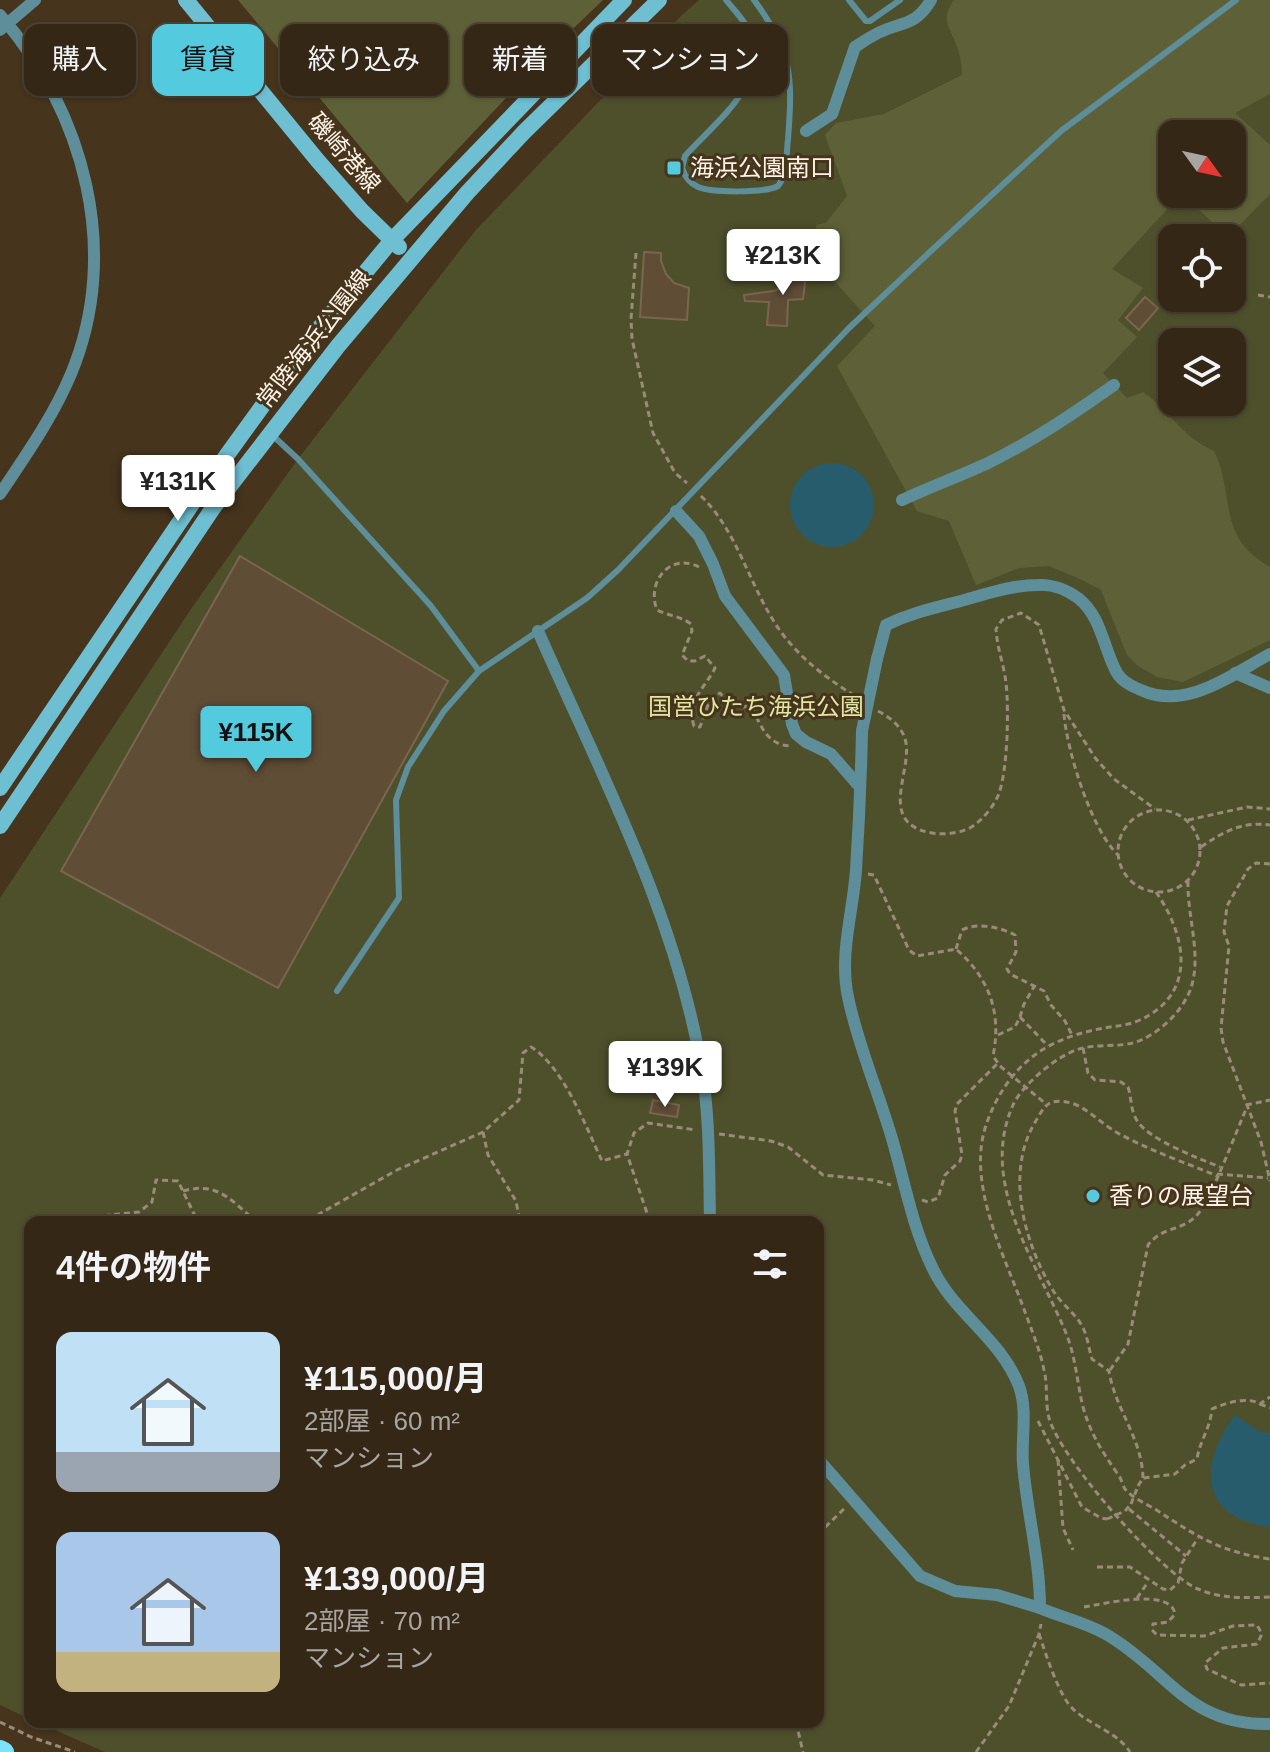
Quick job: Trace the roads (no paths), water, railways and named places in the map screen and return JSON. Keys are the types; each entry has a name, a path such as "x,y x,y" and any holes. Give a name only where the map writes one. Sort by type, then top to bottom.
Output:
{"main road":[{"name":"磯崎港線","path":"186,0 318,161 362,211 410,258"},
{"name":"常陸海浜公園線","path":"0,788 234,444 316,332 392,240 624,0"},
{"name":"常陸海浜公園線","path":"0,826 168,572 271,434 410,258 524,132 659,0"}],"street":[{"path":"0,494 41,432 72,373 83,339 95,260 84,174 58,101 37,63 2,23 35,0"},
{"path":"806,131 832,114 855,47 879,33 919,18 931,0"},
{"path":"902,500 1022,445 1055,427 1114,385"},
{"path":"676,511 699,536 725,596 784,675 796,734 831,754 859,786"},
{"path":"1040,1608 1039,1567 1022,1460 1023,1403 1020,1389 1004,1357 971,1321 934,1271 905,1189 847,993 844,950 856,873 862,731 877,659 886,625 913,612 1039,584 1057,587 1088,608 1096,620 1115,671 1127,684 1147,693 1180,697 1199,692 1270,654"},
{"path":"538,631 652,887 677,964 708,1109 710,1216"},
{"path":"1235,673 1270,688"},
{"path":"824,1466 920,1576 955,1591 997,1595 1040,1608 1110,1636 1181,1696 1200,1707 1232,1720 1270,1724"}],"lane":[{"path":"726,0 751,35 755,54 753,70 738,98 685,156 682,168 688,180 702,189 767,190 778,186 785,174 789,75 777,32 754,0"},
{"path":"849,0 866,21 870,21 900,0"},
{"path":"337,991 399,898 396,800 408,767 444,711 479,671 587,598 676,511 849,328 1061,131 1236,0"},
{"path":"271,434 298,459 431,606 479,671"}],"water":[{"path":"832,463 848,466 862,475 871,489 874,505 871,521 862,535 848,544 832,547 816,544 802,535 793,521 790,505 793,489 802,475 816,466"},
{"path":"1235,1415 1260,1432 1270,1433 1270,1527 1247,1522 1229,1513 1218,1501 1212,1486 1211,1470 1215,1452"}],"place":[{"name":"海浜公園南口","path":"674,168"},
{"name":"香りの展望台","path":"1093,1196"}],"park label":[{"name":"国営ひたち海浜公園","path":"756,707"}]}
